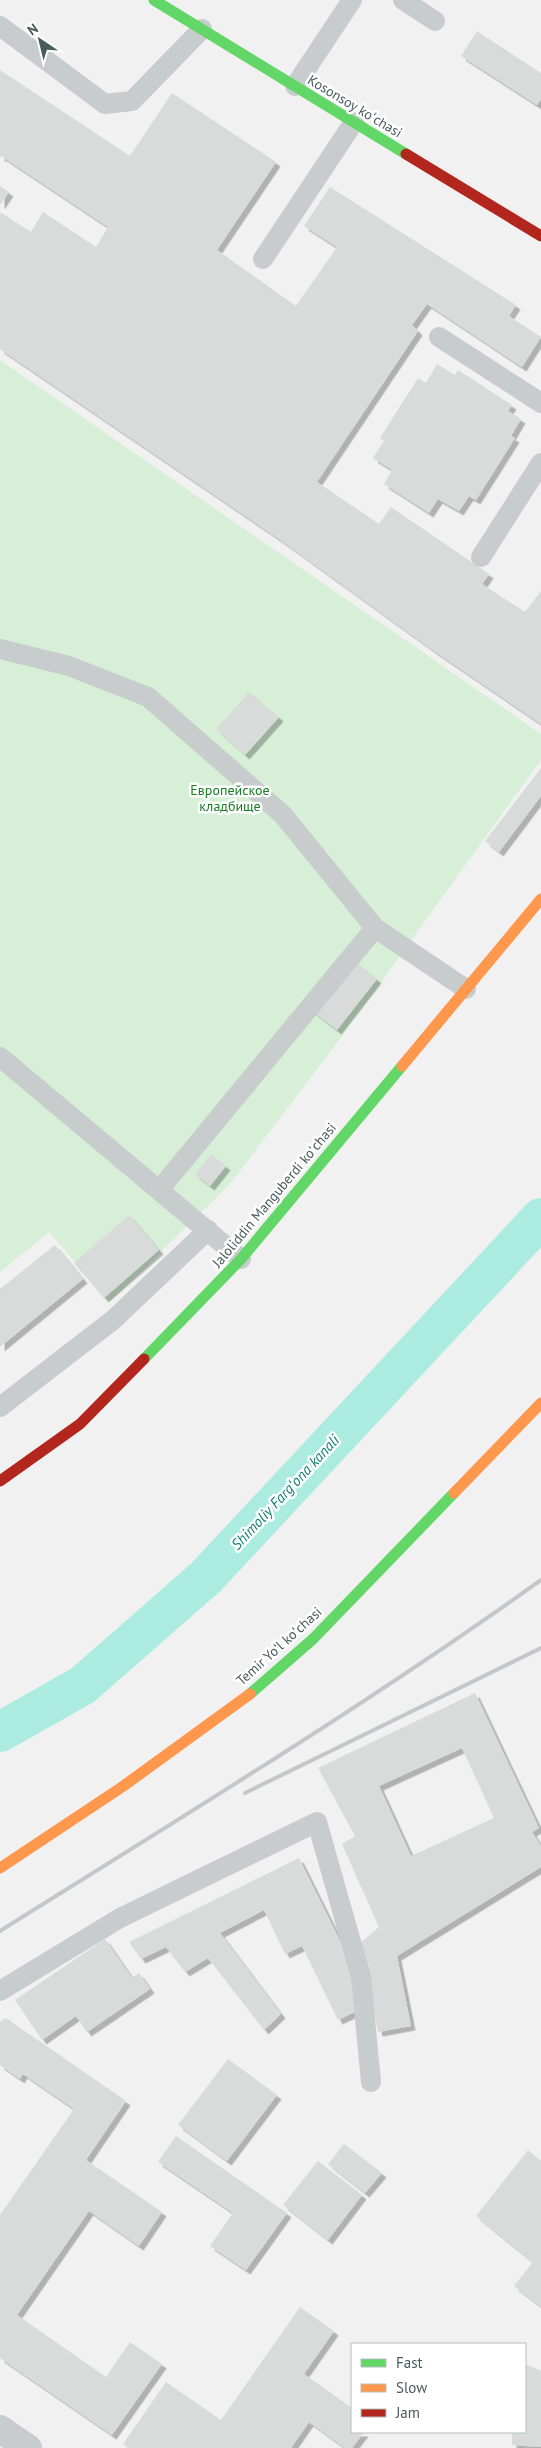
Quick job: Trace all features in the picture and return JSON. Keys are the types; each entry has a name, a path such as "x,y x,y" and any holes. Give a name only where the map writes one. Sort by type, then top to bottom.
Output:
{"main road":[{"name":"Kosonsoy koʻchasi","path":"154,0 541,236"},
{"name":"Jaloliddin Manguberdi koʻchasi","path":"0,1480 80,1424 241,1259 541,899"},
{"name":"Temir Yoʻl koʻchasi","path":"0,1868 122,1787 264,1684 313,1639 541,1403"}],"street":[{"path":"0,2429 28,2448"}],"lane":[{"path":"295,86 352,0"},
{"path":"403,0 435,21"},
{"path":"0,26 105,104 132,102 202,29"},
{"path":"263,259 354,122"},
{"path":"439,337 541,403"},
{"path":"481,557 541,463"},
{"path":"0,649 69,666 148,697 283,815 374,928 466,989"},
{"path":"160,1189 374,928"},
{"path":"0,1057 160,1189 241,1259"},
{"path":"0,1407 113,1320 208,1230"},
{"path":"0,1991 120,1918 317,1822 360,1977 371,2082"}],"green space":[{"name":"Европейское кладбище","path":"0,360 541,734 541,760 348,1028 230,1184 110,1302 49,1232 0,1272"}],"building":[{"path":"477,31 541,73 541,99 537,105 461,56"},
{"path":"0,70 130,156 172,93 276,162 217,250 296,306 337,247 304,226 330,187 516,305 509,316 541,337 522,367 427,304 412,325 418,331 317,482 379,524 391,507 489,574 482,584 525,612 541,591 541,724 434,651 279,539 0,349 0,212 31,232 43,212 96,247 108,227 1,156 0,158"},
{"path":"0,186 9,192 0,205"},
{"path":"437,364 455,375 458,370 512,405 508,411 521,419 511,436 515,438 476,500 469,496 459,511 438,499 429,513 384,484 392,470 373,458 384,441 380,438 418,378 426,383"},
{"path":"249,692 279,717 245,755 216,729"},
{"path":"541,768 541,796 499,852 485,841"},
{"path":"352,959 377,979 337,1030 311,1010"},
{"path":"211,1154 226,1166 210,1186 195,1174"},
{"path":"129,1215 159,1250 104,1298 74,1263"},
{"path":"55,1245 83,1279 0,1347 0,1289"},
{"path":"475,1693 539,1828 532,1832 541,1846 541,1867 397,1956 411,2026 378,2032 360,1943 379,1927 342,1844 355,1836 318,1768","holes":["462,1748 494,1818 411,1856 379,1786"]},
{"path":"299,1858 357,1975 361,2009 338,2020 302,1946 285,1954 264,1910 220,1933 281,2014 264,2030 208,1958 185,1972 166,1947 141,1959 129,1942"},
{"path":"105,1939 132,1978 139,1973 150,1989 87,2032 76,2016 42,2040 15,2000"},
{"path":"6,2018 126,2101 86,2160 162,2212 139,2246 89,2211 17,2315 106,2377 130,2342 162,2364 112,2435 0,2358 0,2215 74,2109 23,2074 20,2079 0,2065 0,2022"},
{"path":"228,2059 277,2095 227,2161 178,2125"},
{"path":"176,2136 287,2213 246,2270 210,2246 233,2213 158,2162"},
{"path":"344,2144 382,2173 365,2193 328,2164"},
{"path":"528,2150 541,2161 541,2307 514,2286 533,2262 476,2216"},
{"path":"318,2161 362,2195 328,2240 283,2205"},
{"path":"300,2307 334,2331 304,2374 351,2407 351,2433 363,2433 352,2448 345,2448 309,2422 291,2448 128,2448 123,2444 166,2382 221,2420"},
{"path":"526,2364 541,2371 541,2447 512,2445 512,2433 526,2433"}],"waterway":[{"name":"Shimoliy Fargʻona kanali","path":"0,1732 83,1685 206,1577 541,1218"}],"railway":[{"path":"0,1931 341,1716 541,1580"},
{"path":"245,1793 541,1648"}],"traffic: fast":[{"path":"154,0 406,154"},
{"path":"144,1359 241,1259 402,1066"},
{"path":"250,1694 313,1639 454,1493"}],"traffic: slow":[{"path":"402,1066 541,899"},
{"path":"454,1493 541,1403"},
{"path":"0,1868 122,1787 250,1694"}],"traffic: jam":[{"path":"406,154 541,236"},
{"path":"0,1481 80,1424 144,1359"}]}
